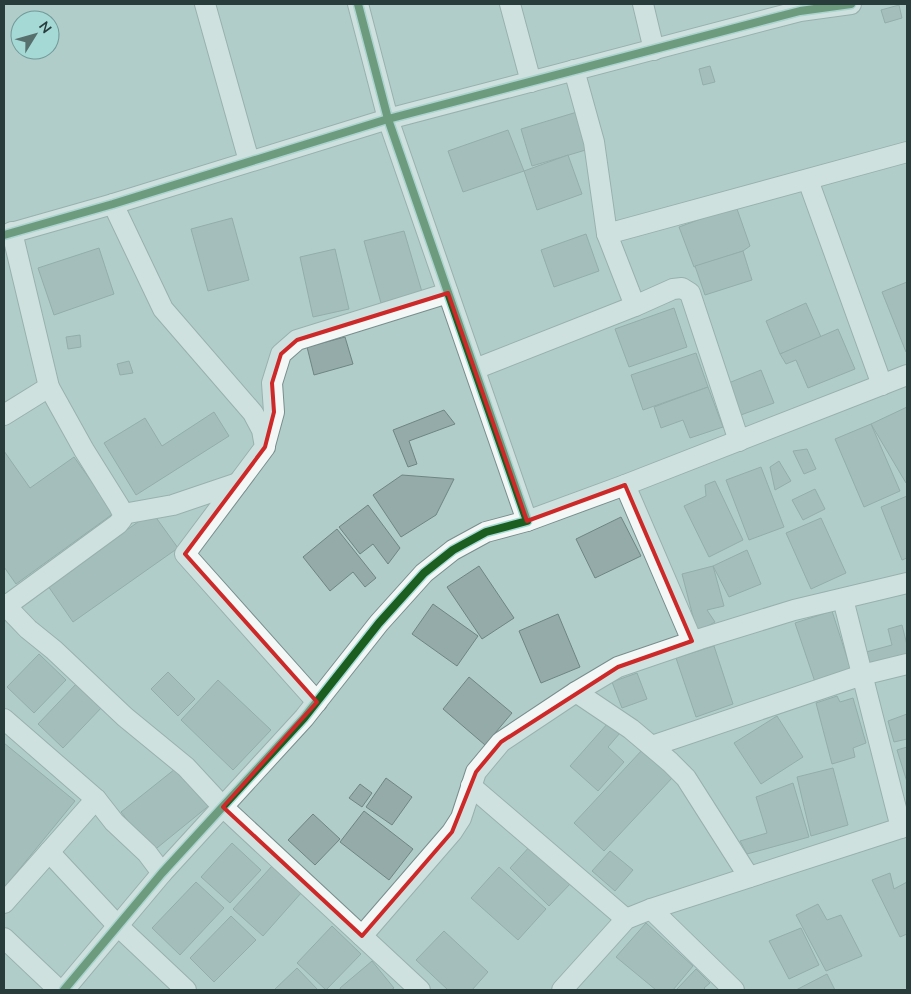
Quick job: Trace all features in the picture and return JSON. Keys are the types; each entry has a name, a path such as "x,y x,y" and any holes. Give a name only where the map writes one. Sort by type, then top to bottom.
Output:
{"street":[{"path":"205,4 249,161"},
{"path":"358,4 388,119 527,521"},
{"path":"510,4 531,82"},
{"path":"643,4 654,50"},
{"path":"420,990 223,807 186,768 28,629 5,605 118,524 123,514 49,387 8,234 113,204 388,119 654,50 799,7 851,4"},
{"path":"574,70 594,142 607,234 635,306"},
{"path":"607,234 907,152"},
{"path":"808,180 882,385"},
{"path":"113,204 163,309 253,413 262,430 265,447"},
{"path":"475,369 682,288 690,293 739,440"},
{"path":"317,702 185,554 265,447 274,412 272,383 281,354 297,340 448,293"},
{"path":"64,990 162,873 317,702 379,623 424,573 453,550 486,532 527,521 625,485 907,375"},
{"path":"4,415 49,387"},
{"path":"123,514 174,505 238,483"},
{"path":"625,485 692,641"},
{"path":"362,936 452,832 461,818 476,772 501,742 576,692 618,667 692,641 794,610 843,600 907,583"},
{"path":"562,990 626,919 904,827 843,600"},
{"path":"652,746 862,675 907,664"},
{"path":"576,692 619,720 652,746 686,778 749,877"},
{"path":"4,719 96,799 114,822 147,853 162,873"},
{"path":"471,786 626,919"},
{"path":"4,903 96,799"},
{"path":"49,852 118,926 186,990"},
{"path":"651,910 734,990"},
{"path":"4,938 59,990"}],"highlighted area":[{"path":"448,293 527,521 625,485 692,641 618,667 501,742 476,772 452,832 362,936 223,807 317,702 185,554 265,447 274,412 272,383 281,354 297,340"}],"building":[{"path":"899,5 902,18 885,23 881,10"},
{"path":"710,66 715,82 703,85 699,69"},
{"path":"577,112 589,149 532,166 521,129"},
{"path":"508,130 524,171 463,192 448,151"},
{"path":"568,155 582,194 537,210 524,171"},
{"path":"736,206 750,246 743,251 694,267 679,227"},
{"path":"232,218 249,280 208,291 191,229"},
{"path":"404,231 422,292 381,303 364,241"},
{"path":"586,234 599,271 554,287 541,250"},
{"path":"99,248 114,294 54,315 38,268"},
{"path":"335,249 349,309 313,317 300,257"},
{"path":"743,251 752,280 705,295 695,266"},
{"path":"907,282 907,352 906,352 882,292"},
{"path":"806,303 821,337 780,354 766,321"},
{"path":"674,308 687,347 629,367 615,329"},
{"path":"838,329 855,369 808,388 796,360 786,364 780,354"},
{"path":"80,335 81,347 68,349 66,337"},
{"path":"345,337 353,364 314,375 307,347"},
{"path":"696,353 708,387 643,410 631,375"},
{"path":"129,361 133,373 120,375 117,364"},
{"path":"761,370 774,403 738,416 726,384"},
{"path":"708,387 723,427 690,438 683,420 661,428 654,407"},
{"path":"907,407 907,482 906,483 871,424"},
{"path":"444,410 455,424 409,441 417,464 408,467 393,430"},
{"path":"214,412 229,436 136,495 104,443 145,418 162,446"},
{"path":"871,424 900,491 864,507 835,439"},
{"path":"807,449 816,469 804,474 793,451"},
{"path":"4,451 30,488 74,457 114,513 16,584 4,567"},
{"path":"779,461 791,481 775,490 770,467"},
{"path":"761,467 784,527 749,540 726,480"},
{"path":"402,475 454,479 436,515 401,537 373,495"},
{"path":"715,481 743,540 709,557 684,506 706,496 705,485"},
{"path":"815,489 825,509 803,520 792,500"},
{"path":"907,496 907,558 902,560 881,507"},
{"path":"368,505 400,548 388,564 373,544 360,554 339,527"},
{"path":"152,512 178,548 73,622 48,586"},
{"path":"621,517 641,556 595,578 576,539"},
{"path":"821,518 846,573 811,589 786,533"},
{"path":"337,529 376,578 365,587 353,572 330,591 303,557"},
{"path":"747,550 761,584 729,597 713,566"},
{"path":"479,566 514,618 482,639 447,587"},
{"path":"713,566 724,606 707,610 715,622 697,632 682,574"},
{"path":"433,604 478,636 457,666 412,634"},
{"path":"832,611 851,670 815,682 795,623"},
{"path":"558,614 580,667 541,683 519,631"},
{"path":"902,625 907,645 907,655 869,664 866,652 892,645 888,629"},
{"path":"714,646 733,704 696,717 676,658"},
{"path":"39,654 66,680 34,713 7,687"},
{"path":"168,672 195,699 178,716 151,689"},
{"path":"637,673 647,699 622,708 612,682"},
{"path":"469,677 512,713 485,745 443,709"},
{"path":"218,680 271,730 233,770 181,720"},
{"path":"78,682 103,706 63,748 38,724"},
{"path":"837,696 840,702 853,698 866,743 853,748 855,757 832,764 816,703"},
{"path":"907,714 907,739 894,742 888,721"},
{"path":"777,716 803,757 761,784 734,743"},
{"path":"608,723 620,733 608,747 624,762 598,791 570,766"},
{"path":"4,743 75,801 4,888"},
{"path":"907,747 907,782 897,750"},
{"path":"643,749 673,777 604,851 574,823"},
{"path":"180,765 211,804 152,852 121,812"},
{"path":"833,768 848,825 811,836 797,777"},
{"path":"386,778 412,797 392,825 366,807"},
{"path":"793,783 809,837 747,854 740,841 767,833 756,797"},
{"path":"360,784 372,793 362,807 349,798"},
{"path":"364,811 413,849 389,880 340,842"},
{"path":"313,814 340,839 315,865 288,840"},
{"path":"232,843 261,870 230,903 201,877"},
{"path":"532,844 572,882 549,906 510,868"},
{"path":"610,851 633,870 615,891 592,871"},
{"path":"272,866 302,892 263,936 233,909"},
{"path":"499,867 546,909 518,940 471,898"},
{"path":"890,873 894,889 907,882 907,934 900,937 872,880"},
{"path":"196,882 224,908 180,955 152,928"},
{"path":"818,904 827,920 841,915 862,956 826,971 796,915"},
{"path":"231,916 256,940 214,982 190,958"},
{"path":"646,923 693,966 673,990 656,990 616,957"},
{"path":"332,926 361,954 326,990 297,963"},
{"path":"801,928 819,965 789,979 769,941"},
{"path":"444,931 488,972 472,990 448,990 416,960"},
{"path":"372,961 394,988 391,990 341,990 340,988"},
{"path":"297,968 318,990 274,990"},
{"path":"696,969 710,983 704,988 706,990 676,990"},
{"path":"827,974 835,990 796,990"}],"cycle path":[{"path":"64,990 162,873 304,718 379,623 424,573 453,550 486,532 527,521 388,119 358,4"},
{"path":"4,235 113,204 388,119 800,11 851,4"}]}
